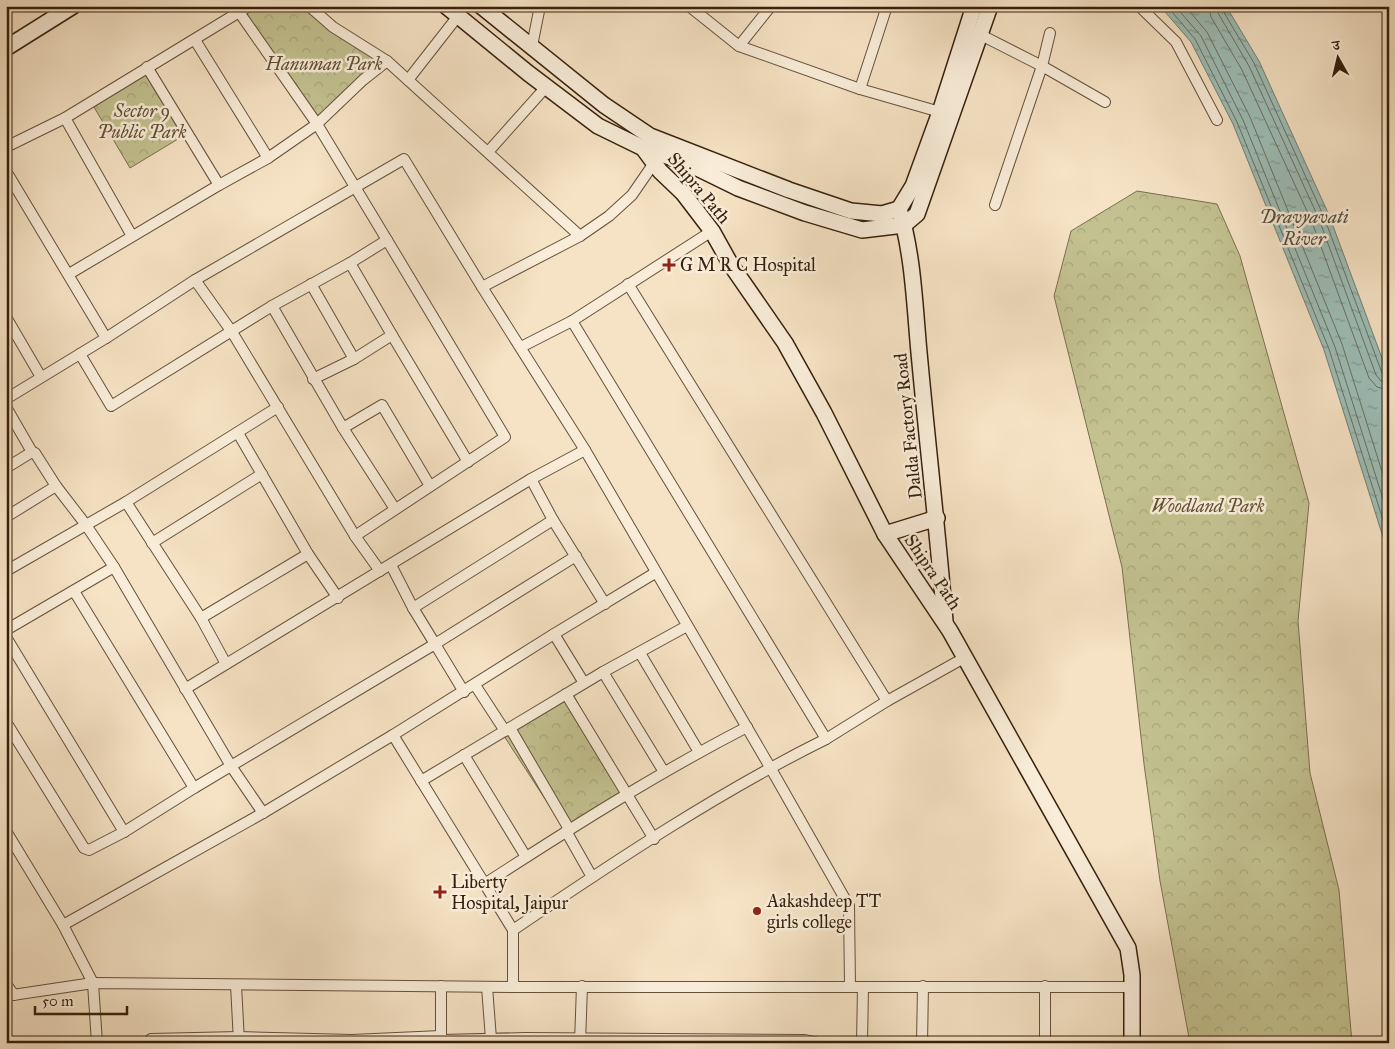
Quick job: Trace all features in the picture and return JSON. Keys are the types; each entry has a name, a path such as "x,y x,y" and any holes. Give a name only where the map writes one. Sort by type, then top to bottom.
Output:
{"street":[{"path":"7,46 73,6"},
{"path":"309,6 333,27 387,61 580,236"},
{"name":"Shipra Path","path":"446,6 546,87 598,126 643,148 654,163 683,193 712,231 731,265 784,343 824,413 885,534 945,623 1128,948 1132,975 1132,1043"},
{"path":"481,6 604,105 650,136 789,190 851,211 882,214 899,209 913,186 940,112 974,6"},
{"path":"532,46 540,6"},
{"path":"689,6 740,46 860,89 940,112"},
{"path":"740,46 771,6"},
{"path":"860,89 887,6"},
{"path":"643,148 687,164 747,191 824,219 862,230 904,225 917,214 990,6"},
{"path":"1139,6 1176,42 1217,120"},
{"path":"6,147 65,118 244,9 388,240 505,437 355,536"},
{"path":"408,80 458,16"},
{"path":"995,205 1042,66 1050,33"},
{"path":"981,35 1042,66 1105,102"},
{"path":"194,40 268,158"},
{"path":"69,274 268,158 317,124 363,80 387,61"},
{"path":"147,67 219,185"},
{"path":"488,152 546,87"},
{"path":"65,118 132,236"},
{"name":"Shipra Path","path":"641,130 643,148"},
{"path":"6,399 106,338 195,280 404,159 585,450 849,906 850,987"},
{"path":"482,287 580,236 609,216 632,195 654,163"},
{"path":"6,171 106,338"},
{"name":"Dalda Factory Road","path":"899,209 908,246 928,452 937,518 945,623"},
{"path":"521,347 572,320 712,231"},
{"path":"80,354 111,406 272,306 388,240"},
{"path":"350,263 468,462"},
{"path":"195,280 232,332 355,536 380,571"},
{"path":"311,284 354,359"},
{"path":"628,284 887,701"},
{"path":"272,306 313,379 395,509"},
{"path":"6,317 41,377"},
{"path":"572,320 826,739"},
{"path":"313,379 354,359 392,336"},
{"path":"343,428 382,405 430,486"},
{"path":"6,407 32,452 86,524 114,567 231,766 263,812"},
{"path":"6,571 126,502 278,407"},
{"path":"238,433 308,554 338,598"},
{"path":"186,689 531,479 585,450"},
{"path":"6,468 32,452"},
{"path":"152,543 262,474"},
{"path":"531,479 553,520 605,604"},
{"path":"6,516 56,486"},
{"path":"126,502 201,618 226,664"},
{"path":"885,534 937,518"},
{"path":"413,608 553,520"},
{"path":"201,618 308,554"},
{"path":"6,722 84,848 89,850 124,832 435,644 576,556"},
{"path":"391,565 413,608 464,692"},
{"path":"6,630 114,567"},
{"path":"63,924 263,812 464,692 554,634 656,573"},
{"path":"74,591 194,788"},
{"path":"421,780 603,672 687,626"},
{"path":"554,634 584,683"},
{"path":"6,637 124,832"},
{"path":"640,653 699,752"},
{"path":"513,930 592,877 770,767 826,739 887,701 964,658"},
{"path":"603,672 664,772"},
{"path":"475,685 508,729 568,830 592,877"},
{"path":"566,694 654,839"},
{"path":"486,883 568,830 664,772 747,727"},
{"path":"393,735 486,883 513,930 512,987"},
{"path":"464,756 526,857"},
{"path":"6,831 63,924 93,983 97,1043"},
{"path":"6,984 10,996 93,983 487,987 1131,986"},
{"path":"236,985 239,1040"},
{"path":"440,986 441,1040"},
{"path":"580,1041 582,986"},
{"path":"922,1043 924,986"},
{"path":"1044,986 1045,1043"},
{"path":"487,987 491,1039"},
{"path":"862,1043 863,987"},
{"path":"151,1043 151,1039 352,1042 491,1039 526,1041 806,1041 819,1043"}],"green space":[{"name":"Hanuman Park","path":"249,6 313,6 387,61 317,124 239,12"},
{"name":"Sector 9 Public Park","path":"147,67 188,133 130,168 91,102"},
{"name":"Woodland Park","path":"1137,191 1217,204 1240,256 1309,503 1298,621 1310,773 1339,890 1352,1043 1190,1043 1160,881 1144,764 1122,567 1054,296 1071,231"},
{"path":"571,691 629,793 566,831 502,733"}],"water":[{"name":"Dravyavati River","path":"1160,6 1226,6 1259,61 1329,215 1389,377 1389,556 1324,350 1233,124 1191,42"}],"place":[{"name":"G M R C Hospital","path":"669,265"},
{"name":"Liberty Hospital, Jaipur","path":"440,892"},
{"name":"Aakashdeep TT girls college","path":"757,911"}]}
